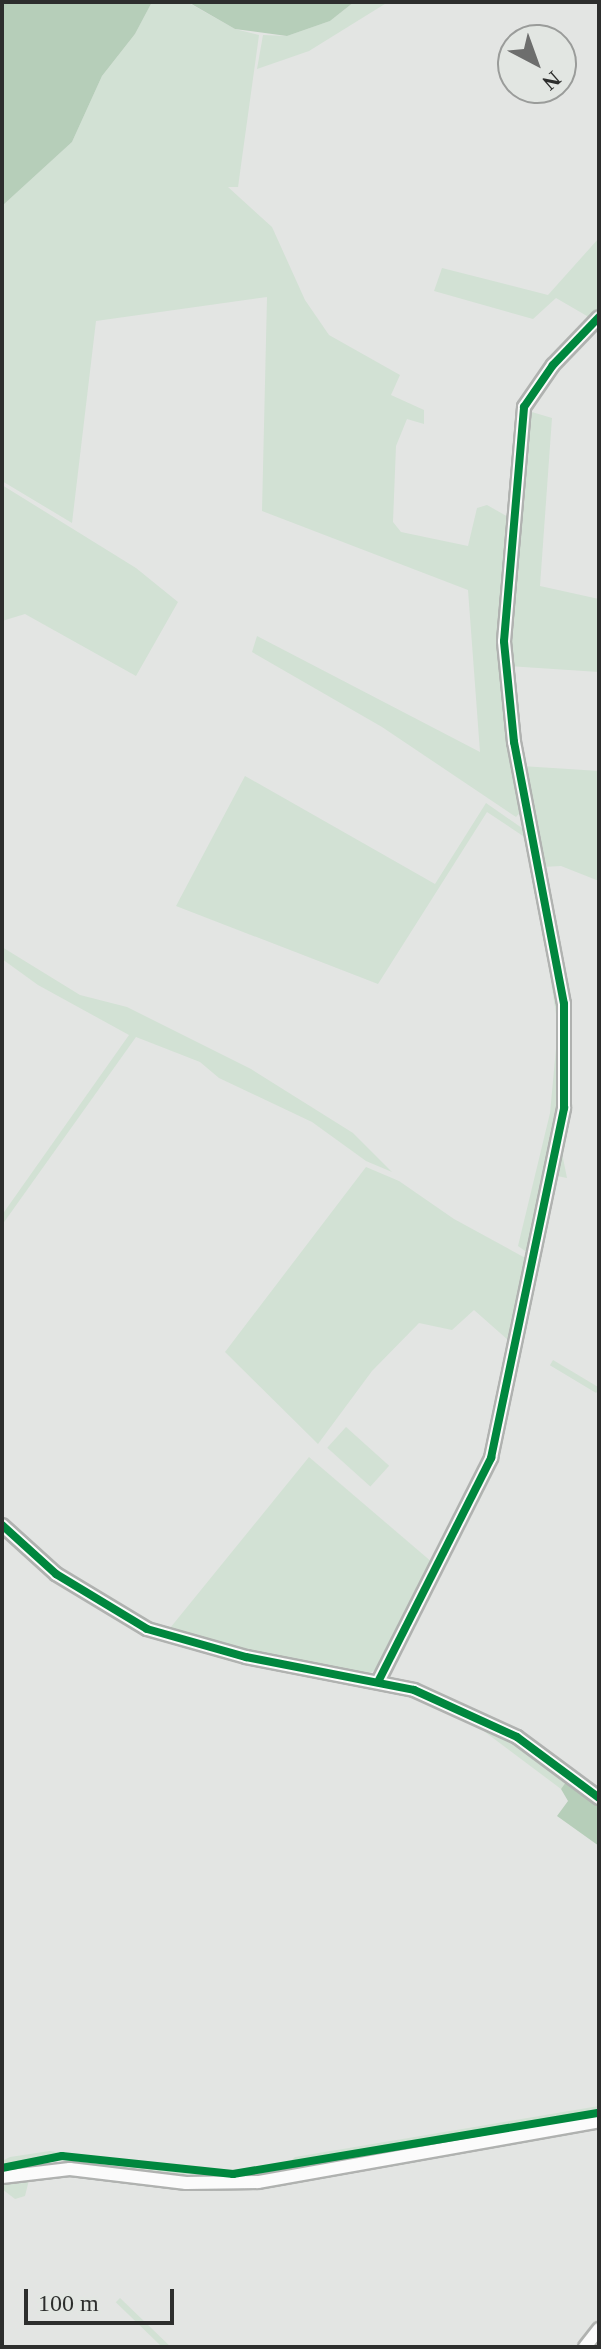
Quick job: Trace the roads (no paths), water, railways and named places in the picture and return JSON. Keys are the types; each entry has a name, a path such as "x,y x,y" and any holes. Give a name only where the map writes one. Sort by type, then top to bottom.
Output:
{"street":[{"path":"379,1680 491,1458 564,1108 564,1004 514,742 505,626 524,407 553,365 599,317"},
{"path":"2,1525 56,1574 147,1629 246,1657 379,1680 449,1703 517,1737 599,1798"},
{"path":"2,2177 70,2169 186,2183 258,2182 599,2121"},
{"path":"585,2347 599,2329"}]}
